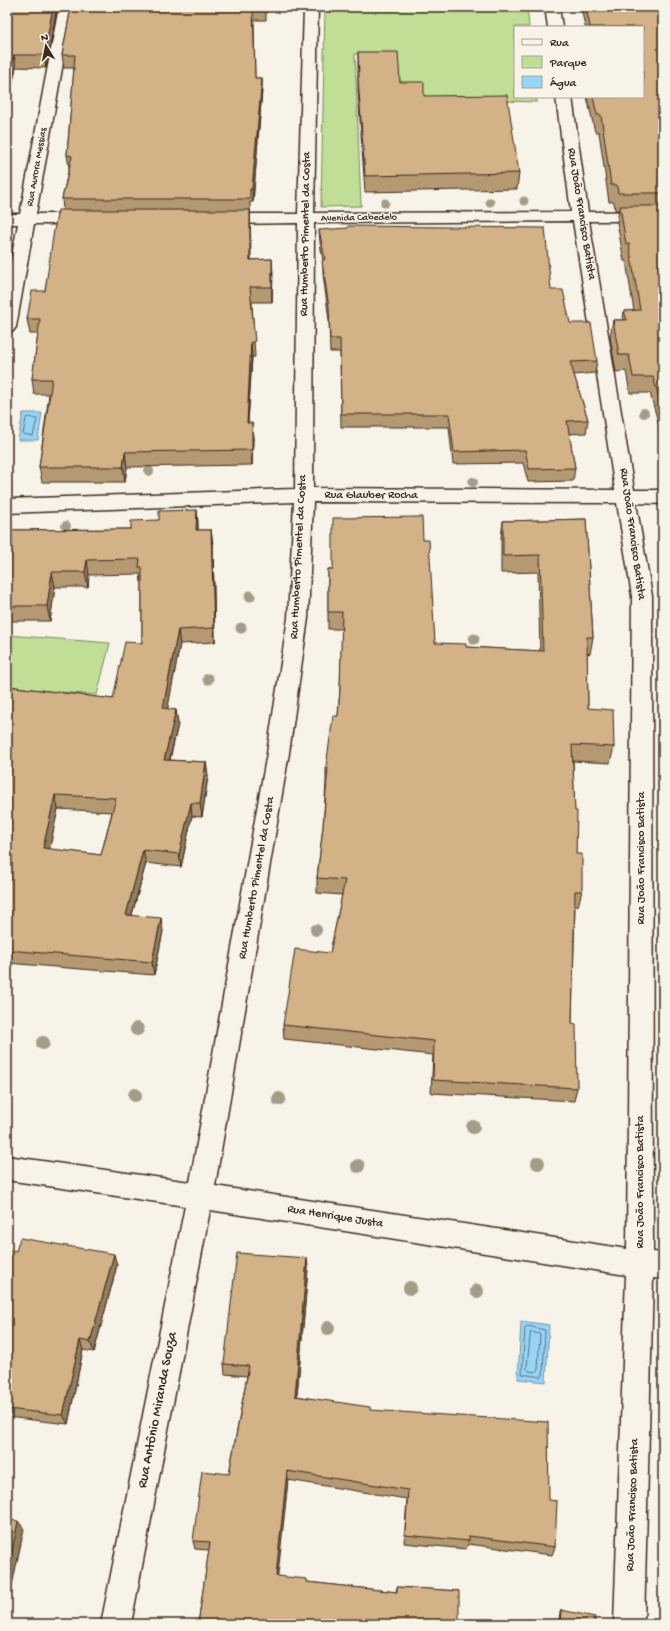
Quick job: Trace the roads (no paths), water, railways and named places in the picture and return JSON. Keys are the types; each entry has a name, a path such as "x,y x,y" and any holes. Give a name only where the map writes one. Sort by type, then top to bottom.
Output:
{"street":[{"name":"Rua Aurora Messias","path":"7,327 66,7"},
{"name":"Rua Humberto Pimentel da Costa","path":"200,1196 278,754 298,618 304,495 306,219 311,7"},
{"path":"552,7 555,26"},
{"name":"Rua João Francisco Batista","path":"564,98 580,216 642,596 652,1265 629,1624"},
{"name":"Avenida Cabedelo","path":"203,219 663,216"},
{"path":"7,219 103,219"},
{"name":"Rua Glauber Rocha","path":"7,506 304,495 627,498 663,497"},
{"name":"Rua Henrique Justa","path":"7,1168 652,1265"},
{"name":"Rua Antônio Miranda Souza","path":"116,1624 200,1196"}],"water":[{"path":"23,413 42,413 38,440 18,440"},
{"path":"521,1321 549,1325 546,1382 518,1379"}]}
